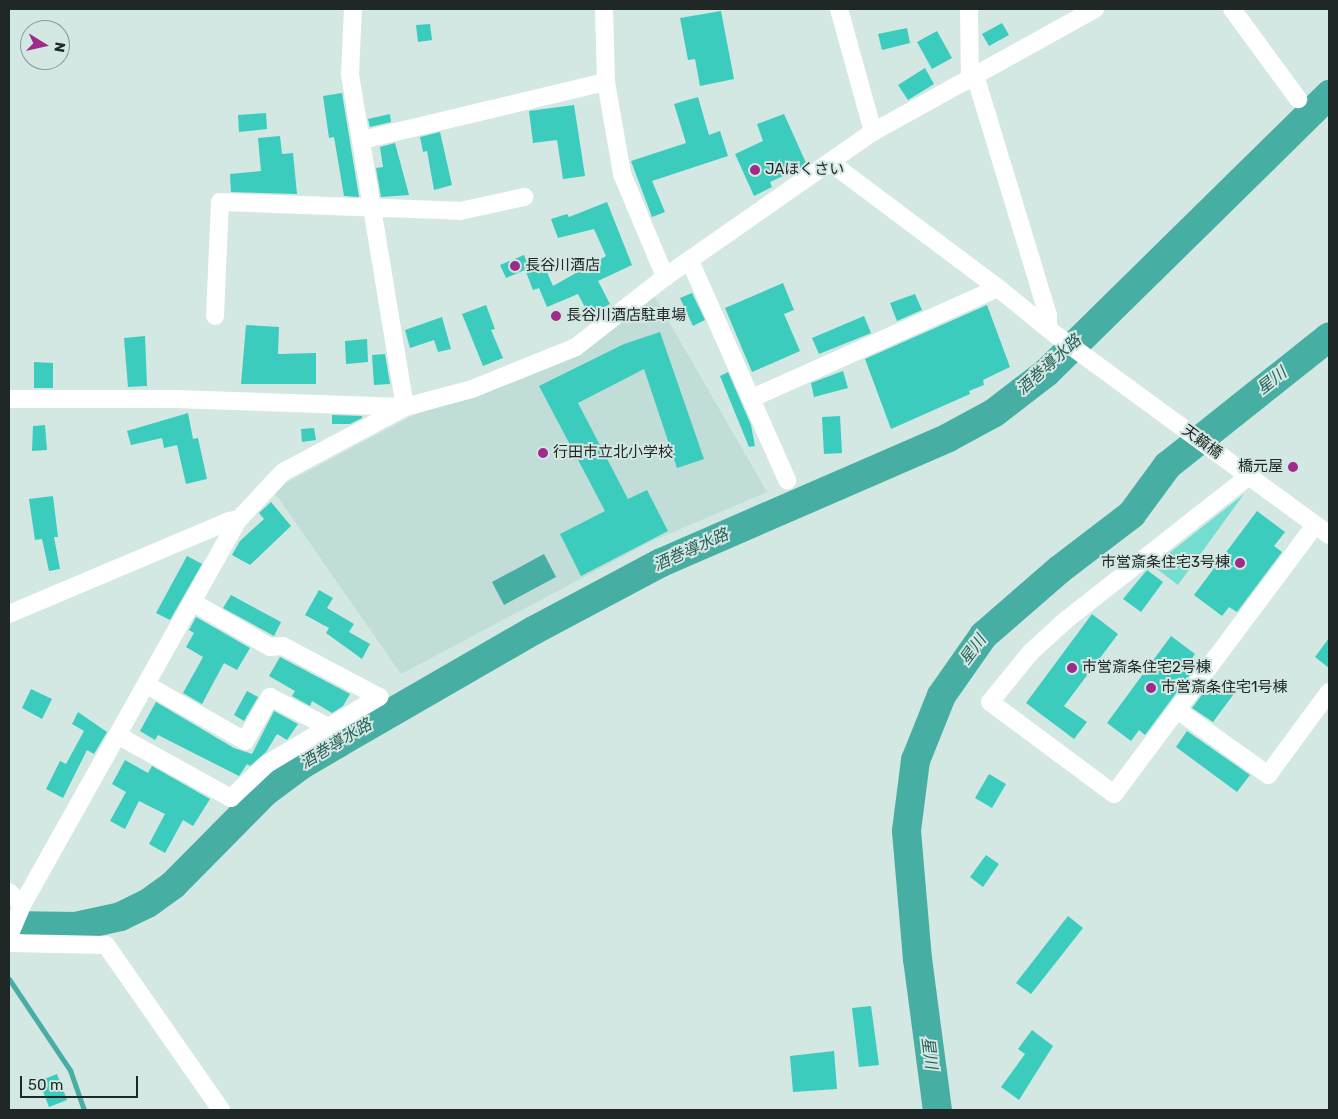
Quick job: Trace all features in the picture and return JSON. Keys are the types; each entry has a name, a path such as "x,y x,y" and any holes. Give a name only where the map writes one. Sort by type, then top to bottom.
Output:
{"street":[{"path":"353,9 350,74 374,210 405,407"},
{"path":"604,9 606,82 622,174 665,277"},
{"path":"839,9 873,132"},
{"path":"969,9 970,77 978,85 1053,332"},
{"path":"9,936 21,908 194,603 239,519 283,472 405,407 472,390 576,347 665,277 873,132 1094,9"},
{"path":"1232,9 1298,99"},
{"path":"362,140 606,82"},
{"name":"天籟橋","path":"831,163 998,288 1053,332 1329,536"},
{"path":"215,316 220,202 374,210 460,211 524,197"},
{"path":"690,261 787,480"},
{"path":"752,398 998,288"},
{"path":"9,399 176,400 405,407"},
{"path":"1247,475 1030,653 990,702 1114,794 1315,524"},
{"path":"9,614 229,521 239,519"},
{"path":"119,736 231,798 266,764 379,697 284,646 270,647 194,603"},
{"path":"147,686 245,741 270,697 328,727"},
{"path":"1177,710 1268,775 1329,692"},
{"path":"9,892 21,908"},
{"path":"9,943 106,945 222,1110"}],"shaded area":[{"name":"行田市立北小学校","path":"653,294 767,492 652,541 401,674 273,490 410,417 506,379"},
{"path":"1244,494 1178,585 1153,566"},
{"path":"544,554 556,577 504,605 492,582"}],"building":[{"path":"721,11 734,79 700,86 695,59 688,60 680,18"},
{"path":"1002,23 1009,35 989,46 982,34"},
{"path":"430,24 432,40 418,42 416,25"},
{"path":"907,28 910,43 882,50 878,34"},
{"path":"937,31 952,58 932,69 917,42"},
{"path":"925,68 934,84 908,100 898,85"},
{"path":"342,93 359,197 344,196 334,137 329,138 323,96"},
{"path":"698,97 709,135 720,131 728,156 652,181 665,212 652,217 631,161 686,143 674,104"},
{"path":"574,105 585,176 563,179 557,140 533,143 529,111"},
{"path":"266,113 267,129 239,132 238,115"},
{"path":"390,114 391,122 370,127 368,119"},
{"path":"784,114 807,165 770,182 772,187 754,196 735,154 763,141 757,124"},
{"path":"440,132 452,185 434,190 427,151 423,152 420,137"},
{"path":"280,136 282,154 293,153 297,194 231,192 230,174 261,171 258,138"},
{"path":"395,143 409,195 381,197 376,168 383,167 380,147"},
{"path":"607,202 632,265 598,281 610,304 589,315 578,294 547,307 539,288 533,290 526,272 544,265 553,286 606,256 594,229 558,238 551,219 567,214 569,217"},
{"name":"長谷川酒店","path":"524,255 529,268 506,278 500,265"},
{"path":"783,283 794,310 784,314 800,351 752,372 725,308"},
{"path":"692,293 705,320 693,326 680,298"},
{"path":"915,294 922,310 897,321 890,303"},
{"path":"486,305 495,329 491,330 503,358 483,366 462,314"},
{"path":"987,305 1010,367 983,380 984,385 969,391 970,394 891,429 865,359"},
{"path":"864,316 871,333 819,354 812,338"},
{"path":"442,317 451,349 438,352 434,340 410,348 405,330"},
{"path":"246,325 279,327 278,354 316,353 316,384 241,384"},
{"path":"660,332 704,459 677,468 644,369 578,403 628,499 647,490 668,531 581,576 560,534 605,511 539,386 624,344"},
{"path":"145,336 147,386 128,387 124,338"},
{"path":"367,339 368,362 346,364 345,341"},
{"path":"385,354 390,384 374,385 372,355"},
{"path":"34,362 53,363 53,388 34,388"},
{"path":"843,371 848,388 814,397 811,383"},
{"path":"728,372 751,425 755,446 749,447 720,376"},
{"path":"188,413 193,439 198,438 207,479 186,484 177,445 164,448 162,438 131,445 127,431"},
{"path":"332,415 362,416 362,418 350,424 332,424"},
{"path":"840,416 842,453 824,454 822,417"},
{"path":"45,425 47,450 32,451 33,426"},
{"path":"314,428 316,440 302,442 301,429"},
{"path":"53,496 58,537 54,537 60,569 49,571 42,539 35,540 29,499"},
{"path":"271,502 291,526 250,565 232,555 240,541 264,519 259,513"},
{"name":"市営斎条住宅3号棟","path":"1257,511 1285,532 1274,546 1282,552 1237,612 1229,607 1222,616 1194,595"},
{"path":"187,556 202,564 170,620 156,613"},
{"path":"1147,570 1163,582 1141,612 1123,599"},
{"path":"319,590 333,598 327,608 354,624 349,632 370,644 362,659 326,633 329,628 305,615"},
{"path":"231,595 281,622 274,636 223,608"},
{"name":"市営斎条住宅2号棟","path":"1092,614 1118,634 1064,706 1087,722 1074,739 1026,703"},
{"path":"196,617 250,648 237,670 224,663 202,704 183,693 203,657 186,647 194,633 189,630"},
{"name":"市営斎条住宅1号棟","path":"1171,636 1195,654 1184,669 1191,673 1145,735 1139,730 1131,741 1107,723"},
{"path":"1329,638 1329,668 1315,657"},
{"path":"280,657 350,694 343,706 332,713 312,701 310,706 292,696 295,691 269,676"},
{"path":"1223,682 1236,691 1213,722 1192,708 1207,688 1215,694"},
{"path":"31,689 52,699 42,719 22,708"},
{"path":"247,691 258,697 244,721 234,715"},
{"path":"156,702 234,748 252,754 274,711 298,724 287,740 277,734 266,752 250,766 247,764 239,776 158,735 155,740 140,731"},
{"path":"78,712 107,732 94,754 87,750 63,798 46,789 60,761 66,764 84,731 72,724"},
{"path":"1187,731 1250,775 1237,792 1176,747"},
{"path":"125,760 148,773 152,766 210,799 193,826 183,820 165,853 149,844 165,814 139,801 125,829 110,821 126,792 112,784"},
{"path":"989,774 1006,784 992,808 975,798"},
{"path":"986,855 999,864 983,887 970,877"},
{"path":"1068,916 1083,928 1031,994 1016,983"},
{"path":"871,1006 879,1065 859,1067 852,1008"},
{"path":"1032,1030 1053,1046 1019,1100 1001,1087 1025,1054 1018,1049"},
{"path":"834,1051 837,1089 793,1092 790,1056"},
{"path":"57,1074 67,1100 49,1107 39,1081"}],"waterway":[{"name":"酒巻導水路","path":"9,925 75,926 120,916 147,903 173,884 265,791 300,765 339,742 533,630 661,562 948,437 994,412 1046,372 1329,94"},
{"name":"星川","path":"937,1110 917,959 906,830 915,760 941,695 983,635 1059,569 1131,514 1167,465 1329,336"},
{"path":"9,979 70,1070 84,1110"}],"place":[{"name":"JAほくさい","path":"755,170"},
{"name":"長谷川酒店","path":"515,266"},
{"name":"長谷川酒店駐車場","path":"556,316"},
{"name":"行田市立北小学校","path":"543,453"},
{"name":"橋元屋","path":"1293,467"},
{"name":"市営斎条住宅3号棟","path":"1240,563"},
{"name":"市営斎条住宅2号棟","path":"1072,668"},
{"name":"市営斎条住宅1号棟","path":"1151,688"}]}
